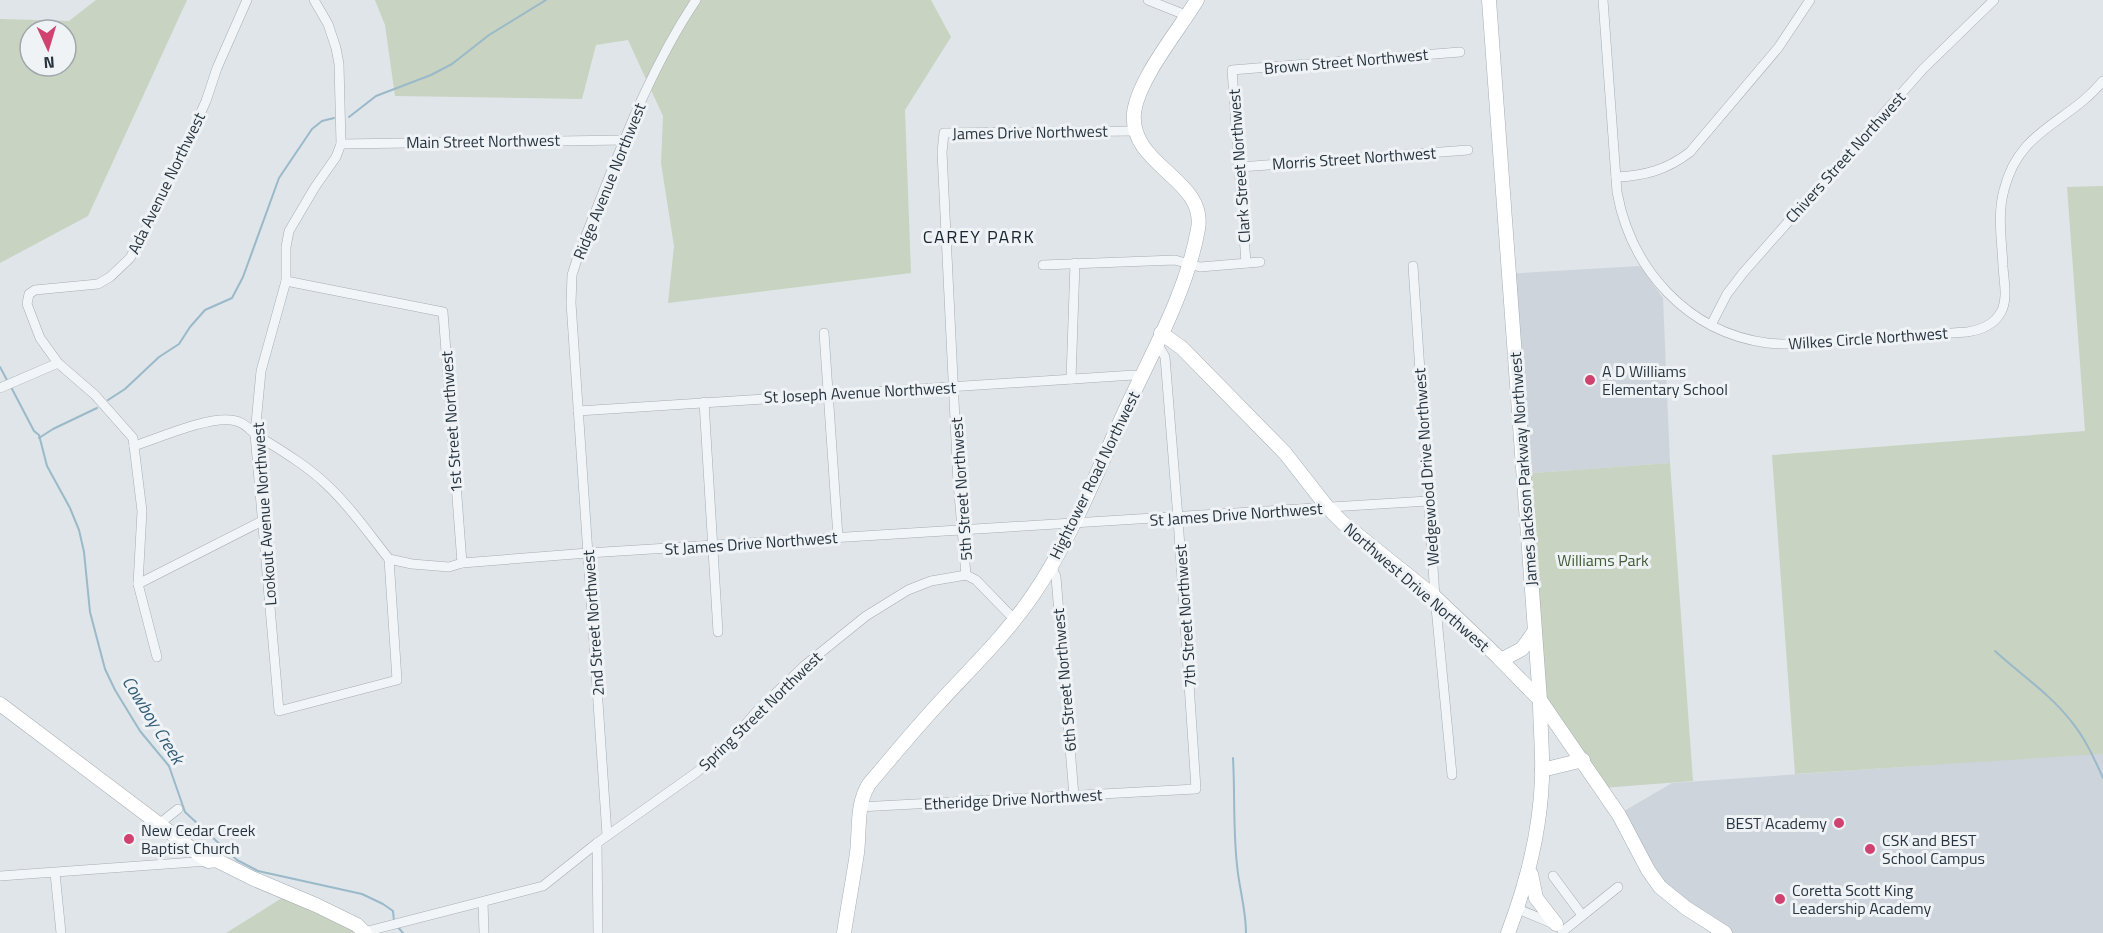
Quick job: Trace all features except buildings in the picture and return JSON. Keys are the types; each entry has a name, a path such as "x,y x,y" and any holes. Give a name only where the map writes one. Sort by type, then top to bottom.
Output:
{"street":[{"name":"Ada Avenue Northwest","path":"58,363 40,338 27,304 29,294 34,290 50,287 98,284 110,277 130,258 173,174 247,0"},
{"name":"Lookout Avenue Northwest","path":"314,0 328,24 336,48 339,64 341,144 336,157 289,231 286,247 286,281 261,371 255,434 279,711 397,680 389,559"},
{"name":"Ridge Avenue Northwest","path":"578,411 571,303 572,275 579,249 665,51 696,0"},
{"path":"1148,0 1188,16"},
{"path":"1136,131 1134,113 1145,82 1197,0"},
{"name":"James Jackson Parkway Northwest","path":"1490,0 1540,700 1542,770 1539,820 1531,866 1508,933"},
{"name":"Wilkes Circle Northwest","path":"1603,0 1616,177 1623,220 1642,261 1672,298 1711,325 1747,339 1783,344 1967,332 1987,327 1995,320 2004,303 2001,206 2010,171 2030,141 2081,104 2103,81"},
{"path":"1616,177 1655,172 1673,164 1690,152 1778,48 1810,0"},
{"name":"Chivers Street Northwest","path":"1711,325 1727,294 1743,273 1923,69 1994,0"},
{"name":"Brown Street Northwest","path":"1232,70 1460,52"},
{"name":"Clark Street Northwest","path":"1232,70 1246,263"},
{"name":"James Drive Northwest","path":"942,152 944,133 1136,131"},
{"name":"Hightower Road Northwest","path":"844,933 857,850 859,807 862,794 939,702 1016,620 1051,566 1074,524 1190,265 1199,225 1196,204 1185,188 1157,164 1142,146 1136,131"},
{"name":"Main Street Northwest","path":"341,144 625,140"},
{"name":"Morris Street Northwest","path":"1240,167 1468,150"},
{"name":"5th Street Northwest","path":"942,152 958,482 966,575"},
{"path":"1043,265 1175,260 1200,267 1260,262"},
{"path":"1071,379 1075,263"},
{"name":"Wedgewood Drive Northwest","path":"1413,266 1435,597 1452,775"},
{"name":"1st Street Northwest","path":"286,281 443,312 462,563"},
{"path":"824,333 838,537"},
{"name":"Northwest Drive Northwest","path":"1159,338 1182,348 1284,453 1328,508 1435,597 1540,700 1619,815 1648,870 1660,887 1686,908 1725,933"},
{"name":"7th Street Northwest","path":"1159,338 1165,357 1196,789 1166,791"},
{"path":"2,387 58,363 95,395 133,438 142,511 138,584 157,657"},
{"name":"St Joseph Avenue Northwest","path":"578,411 1134,375 1141,377"},
{"path":"704,402 718,632"},
{"name":"2nd Street Northwest","path":"578,411 608,835"},
{"path":"134,446 203,423 225,420 241,422 327,484 389,559"},
{"name":"St James Drive Northwest","path":"389,559 435,567 588,553 1428,501"},
{"path":"138,584 264,520"},
{"name":"6th Street Northwest","path":"1051,566 1056,577 1074,796"},
{"path":"966,575 976,580 1016,620"},
{"name":"Spring Street Northwest","path":"365,932 543,886 597,843 697,772 727,746 757,711 804,666 866,616 908,590 931,581 966,575"},
{"path":"1501,660 1522,650 1534,632"},
{"path":"0,704 208,861"},
{"path":"1542,770 1583,760"},
{"name":"Etheridge Drive Northwest","path":"859,807 1166,791"},
{"path":"159,824 178,810"},
{"path":"597,843 598,933"},
{"path":"0,876 216,860 316,905 357,925 365,932"},
{"path":"1531,866 1536,898 1560,930"},
{"path":"55,873 60,933"},
{"path":"1553,876 1582,915"},
{"path":"1560,930 1618,887"},
{"path":"483,903 484,933"},
{"path":"1518,909 1560,930"}],"shaded area":[{"name":"A D Williams Elementary School","path":"1640,266 1663,298 1670,463 1520,474 1505,274"},
{"name":"CSK and BEST School Campus","path":"2103,753 2103,933 1725,933 1660,887 1619,814 1672,783"}],"green space":[{"path":"96,0 187,0 88,216 0,263 0,19 18,20 18,78 78,78 78,18 73,18"},
{"path":"375,0 931,0 951,37 905,110 911,273 668,303 674,246 661,163 663,116 628,40 596,45 582,99 395,96 385,25"},
{"path":"2103,186 2103,754 1795,774 1772,455 2085,431 2067,187"},
{"name":"Williams Park","path":"1670,463 1693,781 1602,788 1541,701 1520,474"},
{"path":"293,891 367,933 226,933"}],"waterway":[{"path":"349,117 376,96 431,75 452,64 489,35 546,0"},
{"path":"108,400 125,389 159,357 179,344 205,310 232,298 243,277 279,178 312,129 322,121 334,118"},
{"name":"Cowboy Creek","path":"0,367 8,382"},
{"name":"Cowboy Creek","path":"11,387 34,431 39,435 47,466 79,530 84,552 90,612 105,669 140,731 169,766 185,812 237,860 258,871 362,894 393,911 394,921"},
{"path":"39,438 97,408"},
{"path":"1995,651 2063,711 2085,741 2103,778"},
{"path":"1233,758 1236,852 1246,933"},
{"name":"Cowboy Creek","path":"397,926 403,933"}],"place":[{"name":"A D Williams Elementary School","path":"1590,380"},
{"name":"BEST Academy","path":"1839,823"},
{"name":"New Cedar Creek Baptist Church","path":"129,839"},
{"name":"CSK and BEST School Campus","path":"1870,849"},
{"name":"Coretta Scott King Leadership Academy","path":"1780,899"}],"district":[{"name":"CAREY PARK","path":"979,237"}]}
